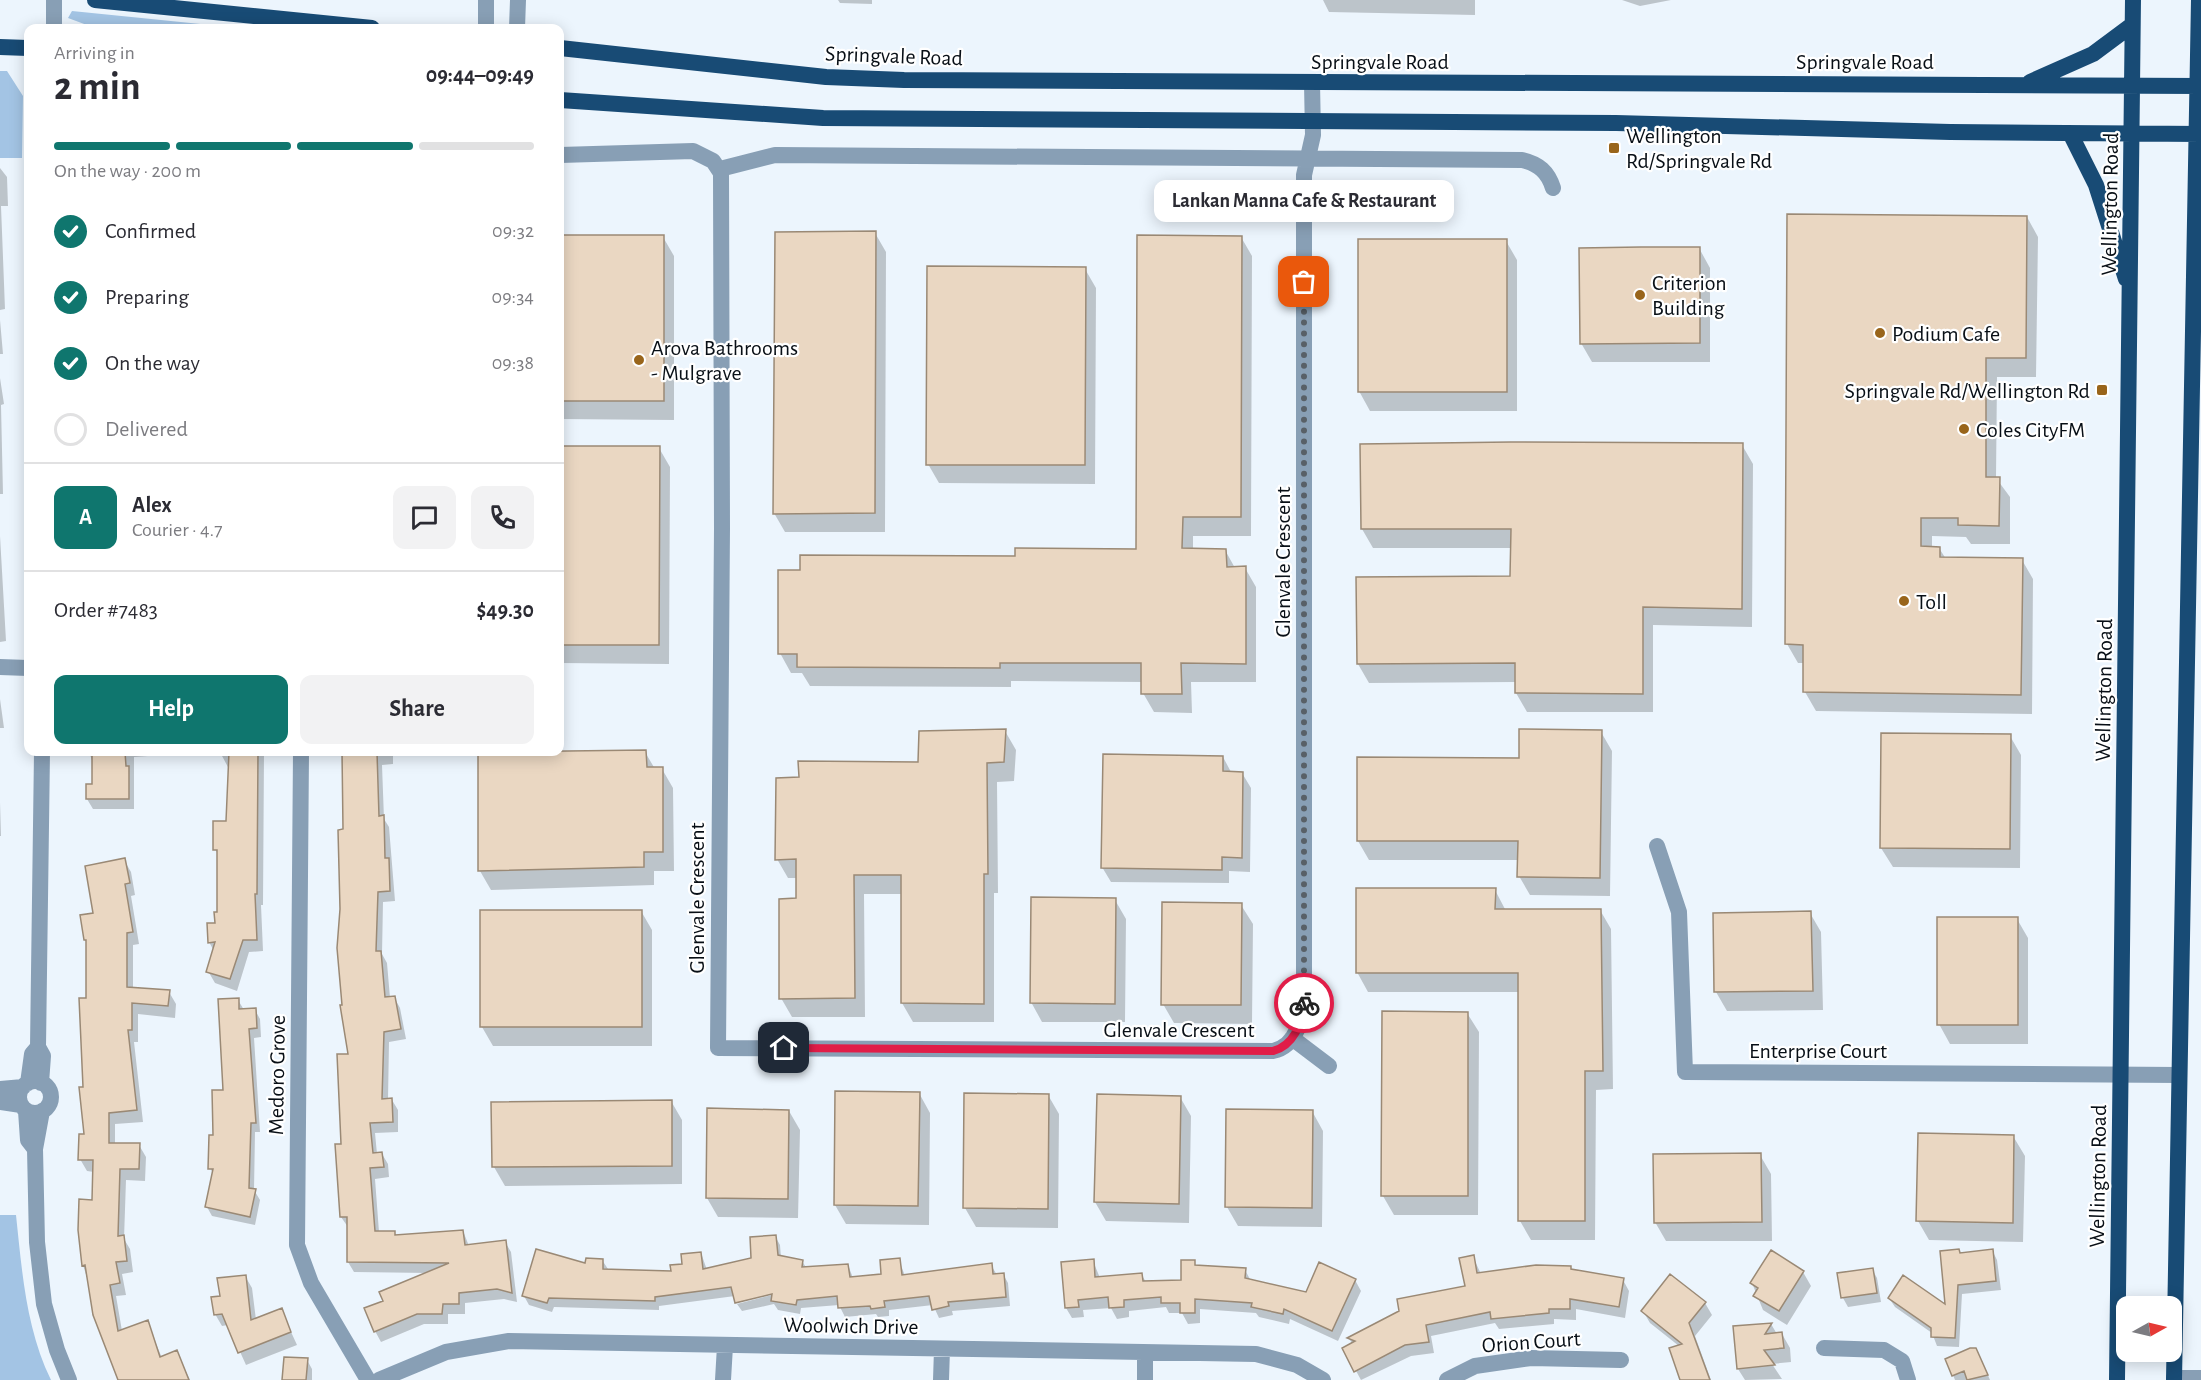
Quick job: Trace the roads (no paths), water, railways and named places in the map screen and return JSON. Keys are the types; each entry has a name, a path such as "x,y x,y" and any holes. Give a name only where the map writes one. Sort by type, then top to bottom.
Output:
{"highway":[{"path":"95,0 332,24"},
{"name":"Wellington Road","path":"2117,1380 2133,0"},
{"path":"2174,1379 2199,188 2199,0"},
{"path":"2026,84 2093,54 2132,26"},
{"path":"0,47 24,48"},
{"name":"Springvale Road","path":"564,48 835,77 1312,83 2199,86"},
{"path":"564,100 806,118 1616,123 2199,134"},
{"path":"2070,133 2096,185 2130,291"}],"street":[{"path":"54,0 54,24"},
{"path":"486,0 486,24"},
{"path":"517,24 518,0"},
{"name":"Glenvale Crescent","path":"720,169 722,528 718,1048 1265,1052 1281,1049 1292,1038 1301,1020 1304,996 1304,175 1313,122 1312,83"},
{"path":"564,155 693,151 708,156 720,169 775,155 1522,160 1537,165 1549,176 1553,188"},
{"path":"0,658 24,657"},
{"path":"0,667 24,668"},
{"path":"42,756 38,1047 43,1056 31,1084 19,1096 30,1109 34,1149 37,1242 44,1304 57,1350 69,1380"},
{"name":"Medoro Grove","path":"301,756 297,1245 311,1283 368,1380"},
{"name":"Enterprise Court","path":"1657,846 1679,912 1685,1072 2179,1075"},
{"path":"1292,1038 1329,1066"},
{"path":"0,1089 31,1084 50,1093 50,1100 30,1109 0,1102"},
{"name":"Woolwich Drive","path":"379,1380 446,1352 509,1341 942,1348 1145,1354 1256,1354 1297,1365 1323,1380"},
{"path":"723,1380 725,1346"},
{"path":"941,1380 942,1348"},
{"path":"1824,1348 1884,1350 1902,1360 1908,1380"},
{"path":"1145,1354 1145,1380"},
{"name":"Orion Court","path":"1447,1380 1475,1365 1531,1358 1621,1360"},
{"path":"2174,1379 2201,1378"}],"place":[{"name":"Wellington Rd/Springvale Rd","path":"1614,148"},
{"name":"Lankan Manna Cafe & Restaurant","path":"1304,282"},
{"name":"Criterion Building","path":"1640,295"},
{"name":"Podium Cafe","path":"1880,333"},
{"name":"Arova Bathrooms - Mulgrave","path":"639,360"},
{"name":"Springvale Rd/Wellington Rd","path":"2102,390"},
{"name":"Coles CityFM","path":"1964,429"},
{"name":"Toll","path":"1904,601"}]}
